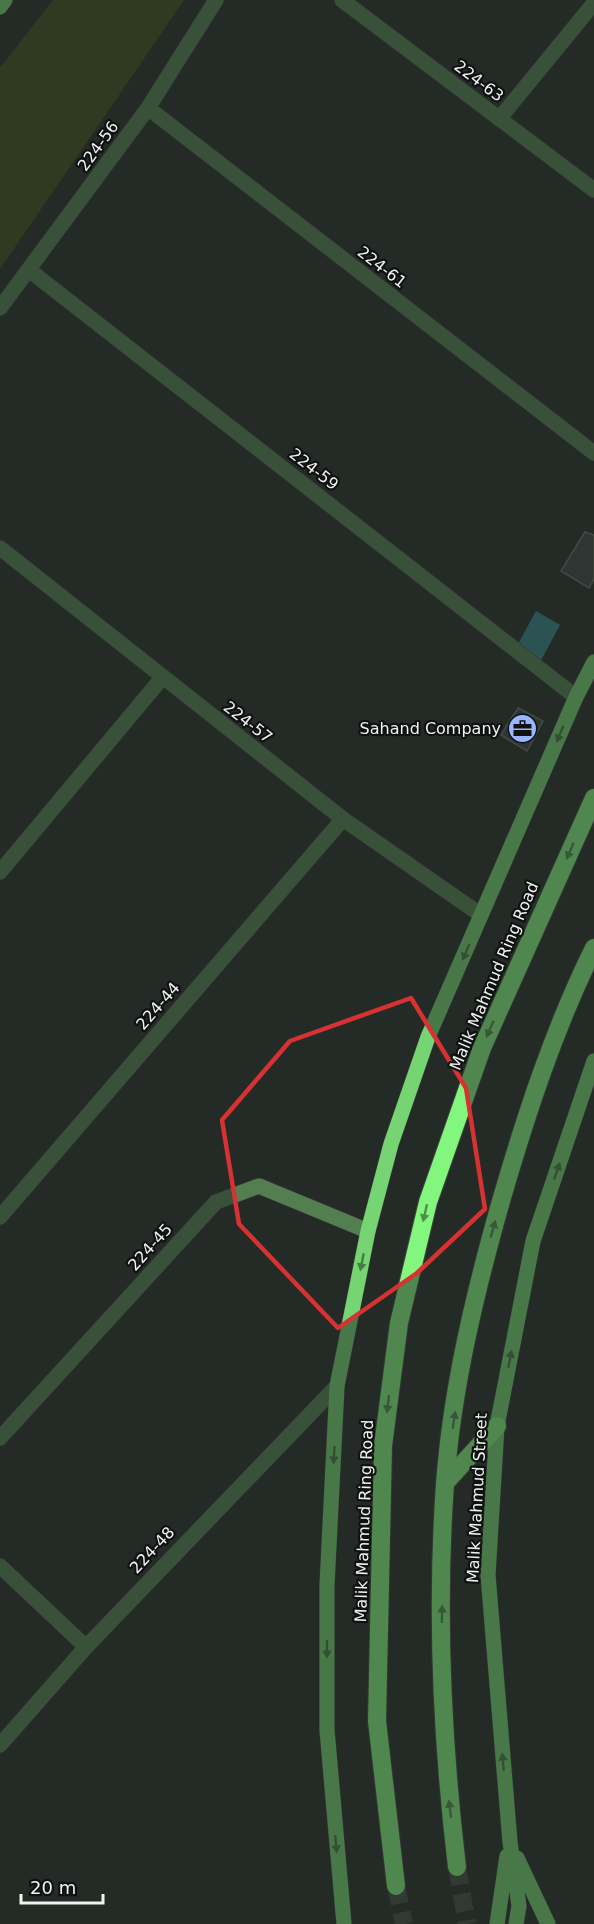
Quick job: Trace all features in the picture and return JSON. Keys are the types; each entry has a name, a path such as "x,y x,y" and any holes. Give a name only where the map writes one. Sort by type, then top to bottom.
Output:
{"highway":[{"name":"Malik Mahmud Ring Road","path":"396,1886 377,1721 383,1446 399,1323 428,1202 482,1048 594,798"},
{"path":"457,1867 447,1781 441,1648 445,1484 465,1340 487,1250 521,1131 568,1001 594,948"},
{"path":"445,1484 497,1426"}],"main road":[{"path":"0,7 5,0"},
{"path":"344,1924 327,1730 327,1584 337,1386 368,1231 391,1144 428,1037 576,697 594,662"},
{"name":"Malik Mahmud Street","path":"510,1842 488,1575 497,1426 534,1241 594,1061"},
{"path":"497,1924 510,1842"},
{"path":"510,1842 519,1905 516,1924"},
{"path":"510,1842 548,1924"},
{"path":"342,1907 350,1924"}],"street":[{"name":"224-56","path":"0,308 148,108 216,0"},
{"name":"224-63","path":"342,0 594,190"},
{"path":"499,119 594,3"},
{"name":"224-61","path":"148,108 594,453"},
{"name":"224-59","path":"29,270 576,697"},
{"name":"224-57","path":"0,548 343,819 481,915"},
{"path":"0,872 162,678"},
{"name":"224-44","path":"0,1217 343,819"},
{"name":"224-45","path":"0,1438 216,1202 259,1186 368,1231"},
{"name":"224-48","path":"0,1745 86,1647 337,1386"},
{"path":"0,1566 86,1647"}],"highlighted area":[{"path":"411,998 466,1088 485,1209 417,1273 338,1328 239,1224 222,1120 290,1041"}],"green space":[{"path":"53,0 184,0 0,269 0,68"}],"water":[{"path":"536,611 560,625 539,664 517,646"}],"building":[{"path":"585,532 594,535 594,579 589,588 561,571"},
{"name":"Sahand Company","path":"518,708 543,721 527,751 501,735"}],"tunnel":[{"path":"457,1867 467,1924"},
{"path":"396,1886 404,1924"}],"place":[{"name":"Sahand Company","path":"522,728"}]}
